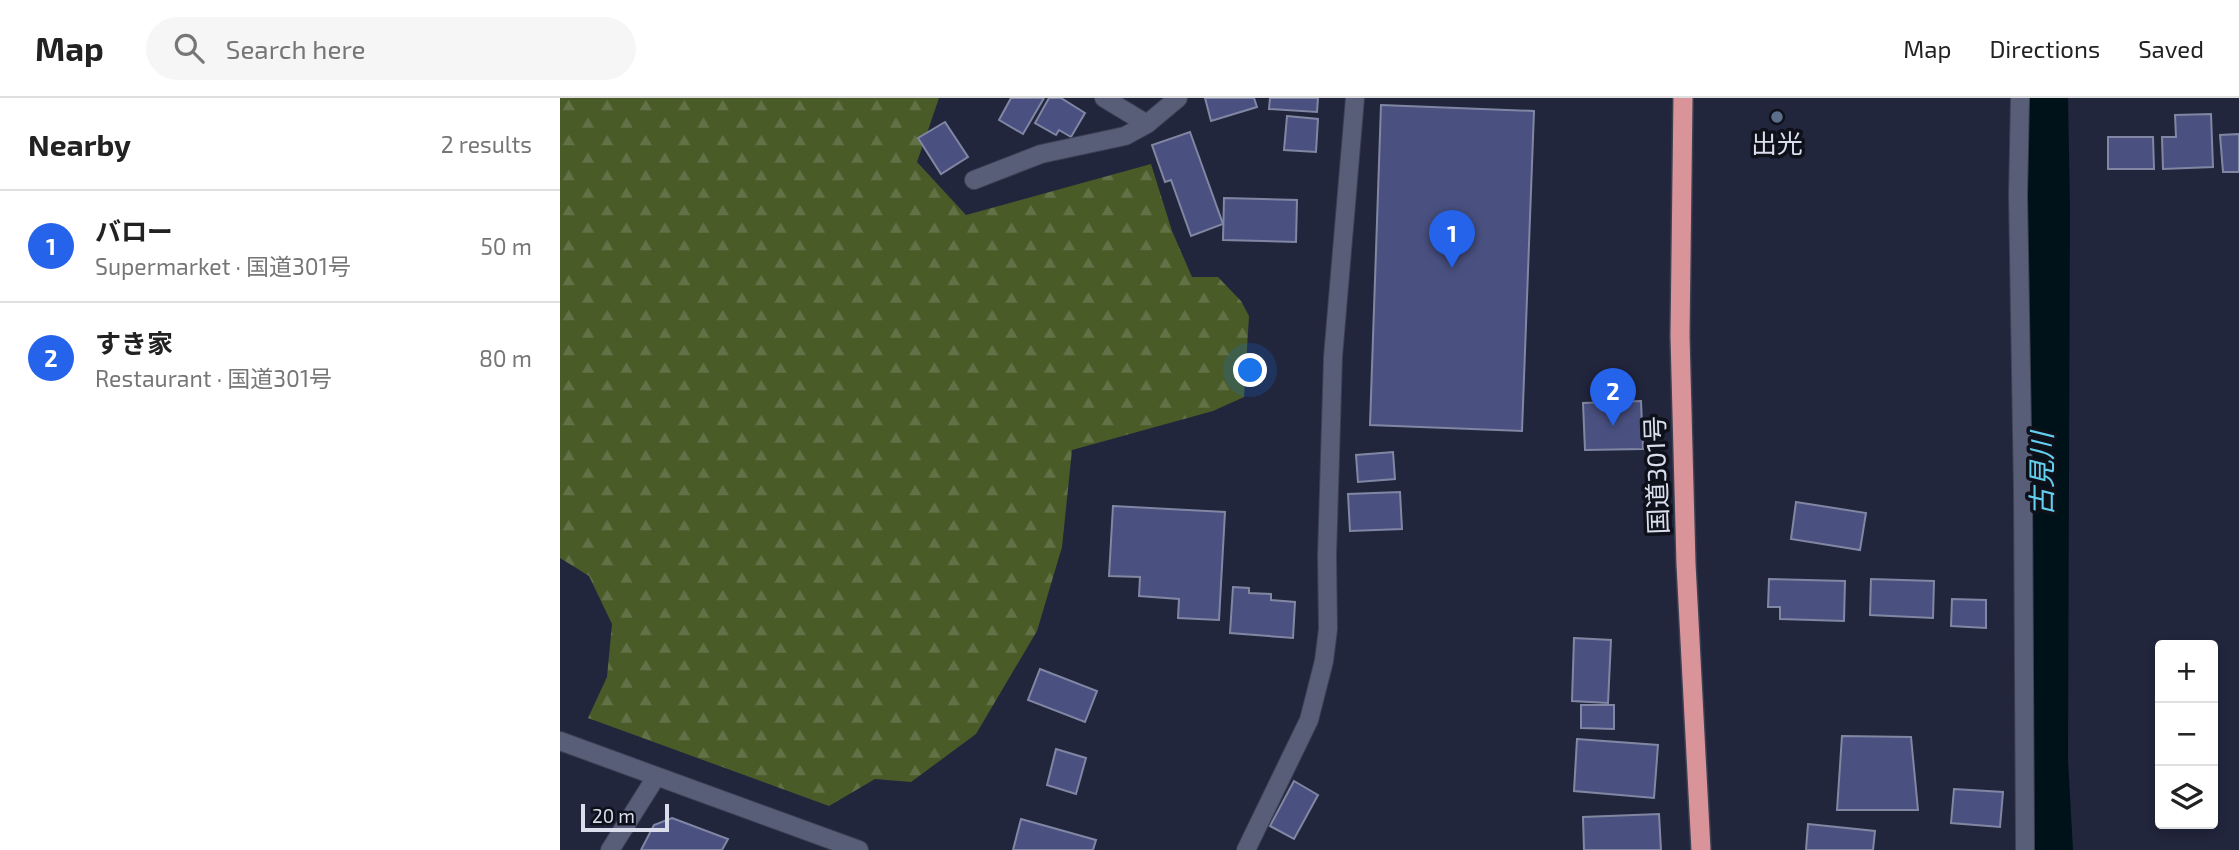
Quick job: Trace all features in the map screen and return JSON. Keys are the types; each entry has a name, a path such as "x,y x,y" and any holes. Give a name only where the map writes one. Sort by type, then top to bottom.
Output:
{"highway":[{"name":"国道301号","path":"1683,98 1680,336 1686,564 1701,850"}],"street":[{"path":"1104,98 1147,124"},
{"path":"974,180 1041,154 1125,136 1147,124 1178,98"},
{"path":"1246,850 1309,720 1324,661 1328,629 1327,556 1333,357 1355,98"},
{"path":"2020,98 2018,195 2025,850"},
{"path":"560,741 859,850"},
{"path":"610,850 656,777"}],"green space":[{"path":"560,98 939,98 917,162 966,215 1151,164 1172,231 1192,277 1218,277 1241,301 1249,316 1244,397 1213,411 1072,450 1062,547 1037,631 976,734 911,782 875,779 829,806 588,718 607,677 612,624 589,576 560,558"}],"building":[{"path":"1011,98 1044,98 1023,134 999,120"},
{"path":"1049,98 1061,98 1085,113 1071,137 1059,130 1056,135 1035,123"},
{"path":"1205,98 1254,98 1257,107 1211,121"},
{"path":"1270,98 1318,98 1317,112 1269,109"},
{"path":"1381,105 1534,111 1522,431 1370,425"},
{"path":"2211,114 2213,167 2163,169 2162,137 2176,137 2175,115"},
{"path":"1287,116 1318,119 1316,152 1284,150"},
{"path":"945,122 968,157 941,174 918,138"},
{"path":"1190,132 1223,224 1191,236 1171,180 1165,182 1152,145"},
{"path":"2239,134 2239,172 2223,172 2220,135"},
{"path":"2108,137 2153,137 2154,169 2108,169"},
{"path":"1224,198 1297,200 1296,242 1223,240"},
{"path":"1641,401 1643,449 1585,450 1583,403"},
{"path":"1393,452 1395,479 1358,482 1356,455"},
{"path":"1400,492 1402,529 1350,531 1348,494"},
{"path":"1796,502 1866,513 1860,550 1791,539"},
{"path":"1113,506 1225,512 1219,620 1178,618 1179,599 1139,596 1140,577 1109,576"},
{"path":"1769,579 1845,581 1844,621 1780,619 1780,607 1768,607"},
{"path":"1871,579 1934,581 1933,618 1870,615"},
{"path":"1233,587 1249,588 1249,593 1271,594 1271,600 1295,602 1293,638 1230,633"},
{"path":"1952,599 1986,600 1986,628 1951,626"},
{"path":"1574,638 1611,640 1608,703 1572,701"},
{"path":"1040,669 1097,691 1085,722 1028,700"},
{"path":"1581,705 1614,705 1614,729 1581,728"},
{"path":"1842,736 1911,737 1918,810 1837,810"},
{"path":"1577,739 1658,745 1654,798 1574,791"},
{"path":"1056,749 1086,758 1076,794 1047,785"},
{"path":"1294,781 1318,795 1294,839 1270,826"},
{"path":"1954,789 2003,792 2000,827 1951,823"},
{"path":"1659,814 1661,850 1584,850 1583,817"},
{"path":"672,818 728,839 722,850 641,850 654,825"},
{"path":"1021,819 1096,840 1093,850 1013,850"},
{"path":"1808,824 1875,831 1873,850 1806,850"}],"waterway":[{"name":"古見川","path":"2042,98 2042,761 2047,850"}],"place":[{"name":"出光","path":"1777,117"},
{"name":"バロー","path":"1452,268"},
{"name":"すき家","path":"1613,426"}]}
